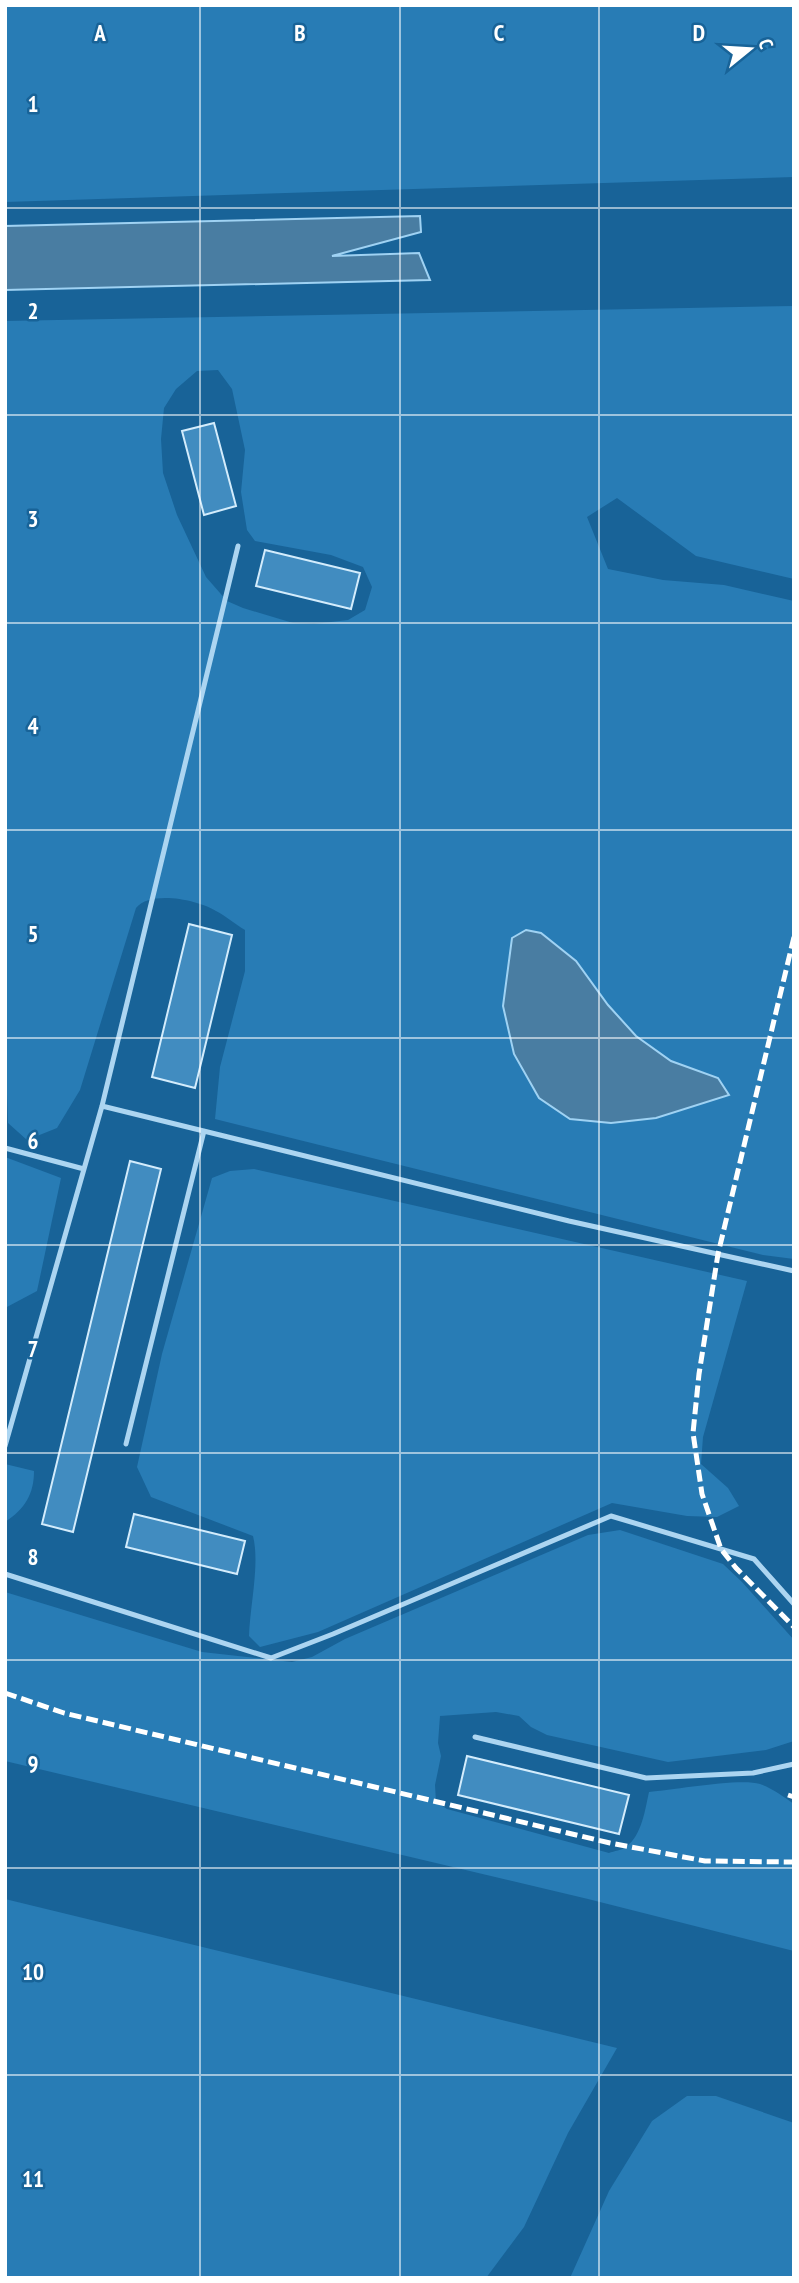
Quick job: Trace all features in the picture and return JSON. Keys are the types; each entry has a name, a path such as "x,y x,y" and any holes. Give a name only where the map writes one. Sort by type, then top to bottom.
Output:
{"lane":[{"path":"5,1446 102,1106 238,546"},
{"path":"102,1106 569,1221 794,1271"},
{"path":"126,1444 204,1131"},
{"path":"5,1148 84,1169"},
{"path":"5,1574 271,1658 346,1629 611,1516 754,1559 794,1604"},
{"path":"475,1737 646,1778 753,1773 794,1763"}],"shaded area":[{"path":"5,5 794,5 794,177 5,202"},
{"path":"420,216 421,232 332,256 419,253 430,280 5,290 5,226"},
{"path":"794,306 794,579 696,556 617,498 587,517 608,569 663,580 724,585 794,601 794,1259 763,1255 215,1119 220,1067 245,971 245,930 216,911 187,900 152,899 136,908 80,1090 57,1128 27,1140 8,1123 5,1039 5,321","holes":["218,370 232,389 245,450 241,492 247,530 255,541 331,555 363,567 372,587 365,610 348,620 314,624 293,623 243,608 227,601 206,577 177,515 163,473 161,439 164,408 176,389 197,371"]},
{"path":"526,930 541,933 576,961 608,1005 636,1036 671,1061 718,1078 729,1095 656,1118 611,1123 570,1119 539,1098 514,1054 503,1006 512,938"},
{"path":"5,1157 61,1178 37,1291 5,1308"},
{"path":"254,1169 747,1281 703,1437 701,1464 728,1488 739,1506 717,1517 687,1516 612,1503 318,1632 260,1647 249,1636 255,1572 253,1536 151,1497 137,1467 162,1354 212,1178 230,1171"},
{"path":"5,1464 34,1471 27,1500 18,1512 5,1522"},
{"path":"620,1530 723,1564 794,1640 794,1741 766,1750 668,1762 547,1735 531,1727 519,1716 496,1712 440,1716 438,1743 441,1756 435,1785 436,1802 447,1809 609,1853 626,1847 636,1836 649,1792 737,1782 760,1784 794,1804 794,1951 588,1899 5,1761 5,1592 202,1652 292,1662 312,1657 345,1639 588,1535"},
{"path":"5,1899 617,2048 568,2133 524,2227 486,2278 5,2278"},
{"path":"687,2096 716,2096 794,2123 794,2278 570,2278 609,2191 652,2121"}],"building":[{"path":"214,423 236,506 204,515 182,431"},
{"path":"265,550 360,573 351,609 256,586"},
{"path":"189,924 232,935 195,1088 152,1077"},
{"path":"130,1161 161,1169 73,1532 42,1524"},
{"path":"134,1514 245,1541 237,1574 126,1547"},
{"path":"467,1756 629,1795 619,1834 458,1795"}],"railway":[{"path":"794,937 718,1254 699,1374 693,1433 702,1494 721,1549 794,1627"},
{"path":"5,1693 64,1713 610,1843 705,1861 794,1862"},
{"path":"788,1795 794,1797"}]}
